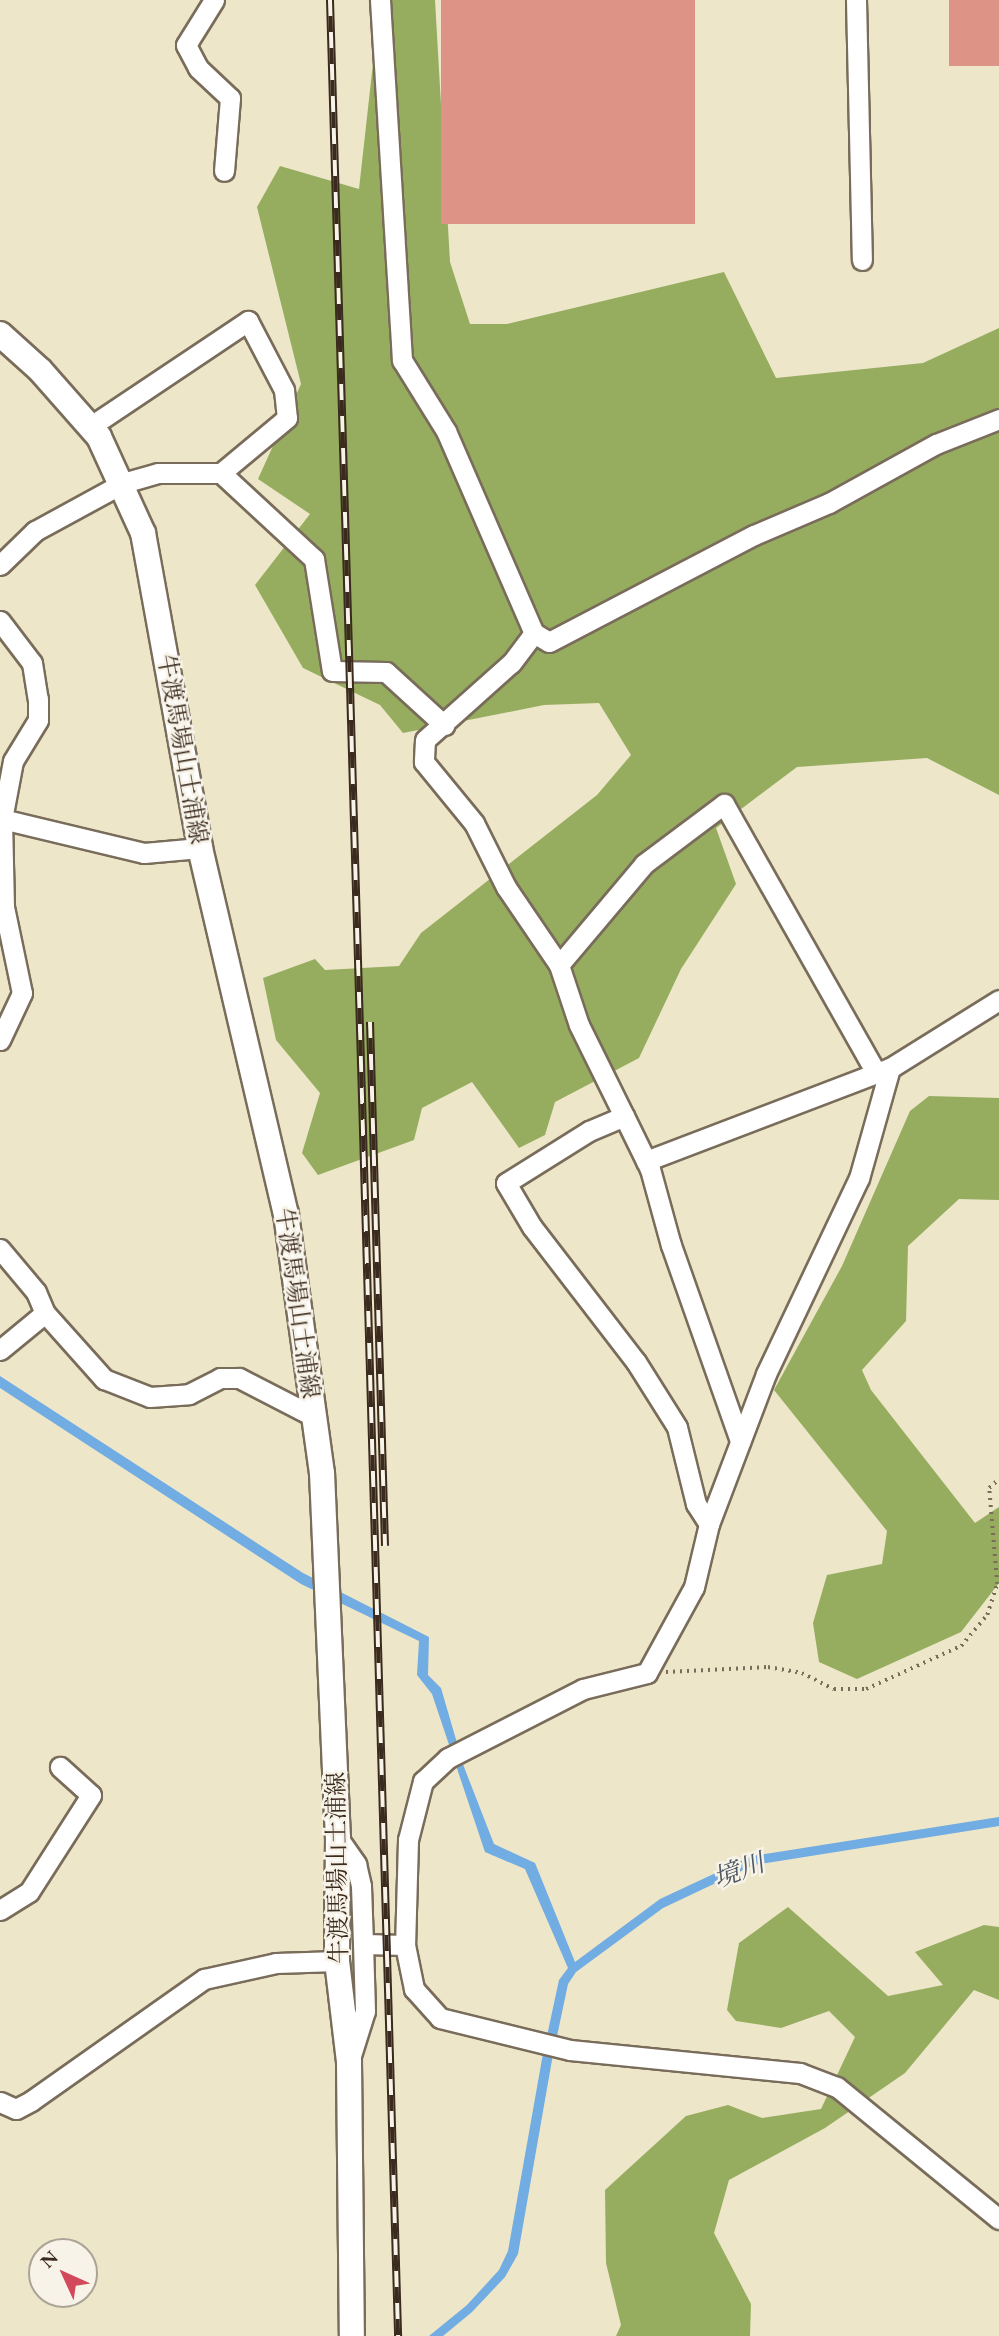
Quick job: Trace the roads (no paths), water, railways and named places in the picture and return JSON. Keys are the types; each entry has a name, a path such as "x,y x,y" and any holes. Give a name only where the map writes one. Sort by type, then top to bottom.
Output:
{"main road":[{"name":"牛渡馬場山土浦線","path":"0,334 40,369 91,426 123,483 148,559 200,848 286,1214 322,1473 338,1838 337,1961 349,2062 352,2336"}],"street":[{"path":"214,0 186,45 198,68 230,98 224,171"},
{"path":"380,0 402,360 446,431 534,633 549,642 754,535 829,503 936,444 999,419"},
{"path":"856,0 862,260"},
{"path":"0,565 35,531 123,483 158,473 221,473 287,418 284,390 247,321 91,426"},
{"path":"221,473 314,559 332,671 386,672 444,726"},
{"path":"0,621 32,663 38,699 38,720 13,761 2,819 4,907 22,993 0,1040"},
{"path":"534,633 511,663 444,726 425,740 424,762 474,823 506,887 559,965 579,1025 646,1161 671,1245 740,1441"},
{"path":"559,965 644,864 724,804 883,1070 859,1178 795,1306 740,1441 709,1524 694,1587 647,1673 583,1689 447,1758 423,1781 408,1840 405,1945 414,1989 440,2018 570,2050 800,2073 837,2087 999,2219"},
{"path":"2,819 144,853 200,848"},
{"path":"646,1161 883,1070 999,1000"},
{"path":"624,1116 589,1131 506,1182 532,1227 636,1362 677,1427 696,1504 709,1524"},
{"path":"0,1249 36,1292 46,1313 104,1379 150,1398 189,1394 220,1378 239,1378 315,1418"},
{"path":"0,1350 46,1313"},
{"path":"0,1910 29,1892 91,1795 60,1767"},
{"path":"338,1838 356,1864 362,1886 365,2011 349,2062"},
{"path":"363,1944 405,1945"},
{"path":"0,2102 16,2109 31,2101 204,1979 276,1964 337,1961"}],"water":[{"name":"境川","path":"0,1376 303,1573 429,1637 428,1675 441,1688 464,1767 494,1844 535,1863 575,1962 660,1899 752,1856 999,1817 999,1826 754,1865 663,1908 576,1972 568,1984 552,2060 518,2254 505,2277 472,2312 443,2336 429,2336 467,2305 499,2270 508,2251 542,2059 559,1980 568,1968 525,1869 485,1852 432,1694 417,1675 419,1641 301,1584 0,1388"}],"railway":[{"path":"330,0 398,2336"},
{"path":"370,1022 385,1546"}]}
